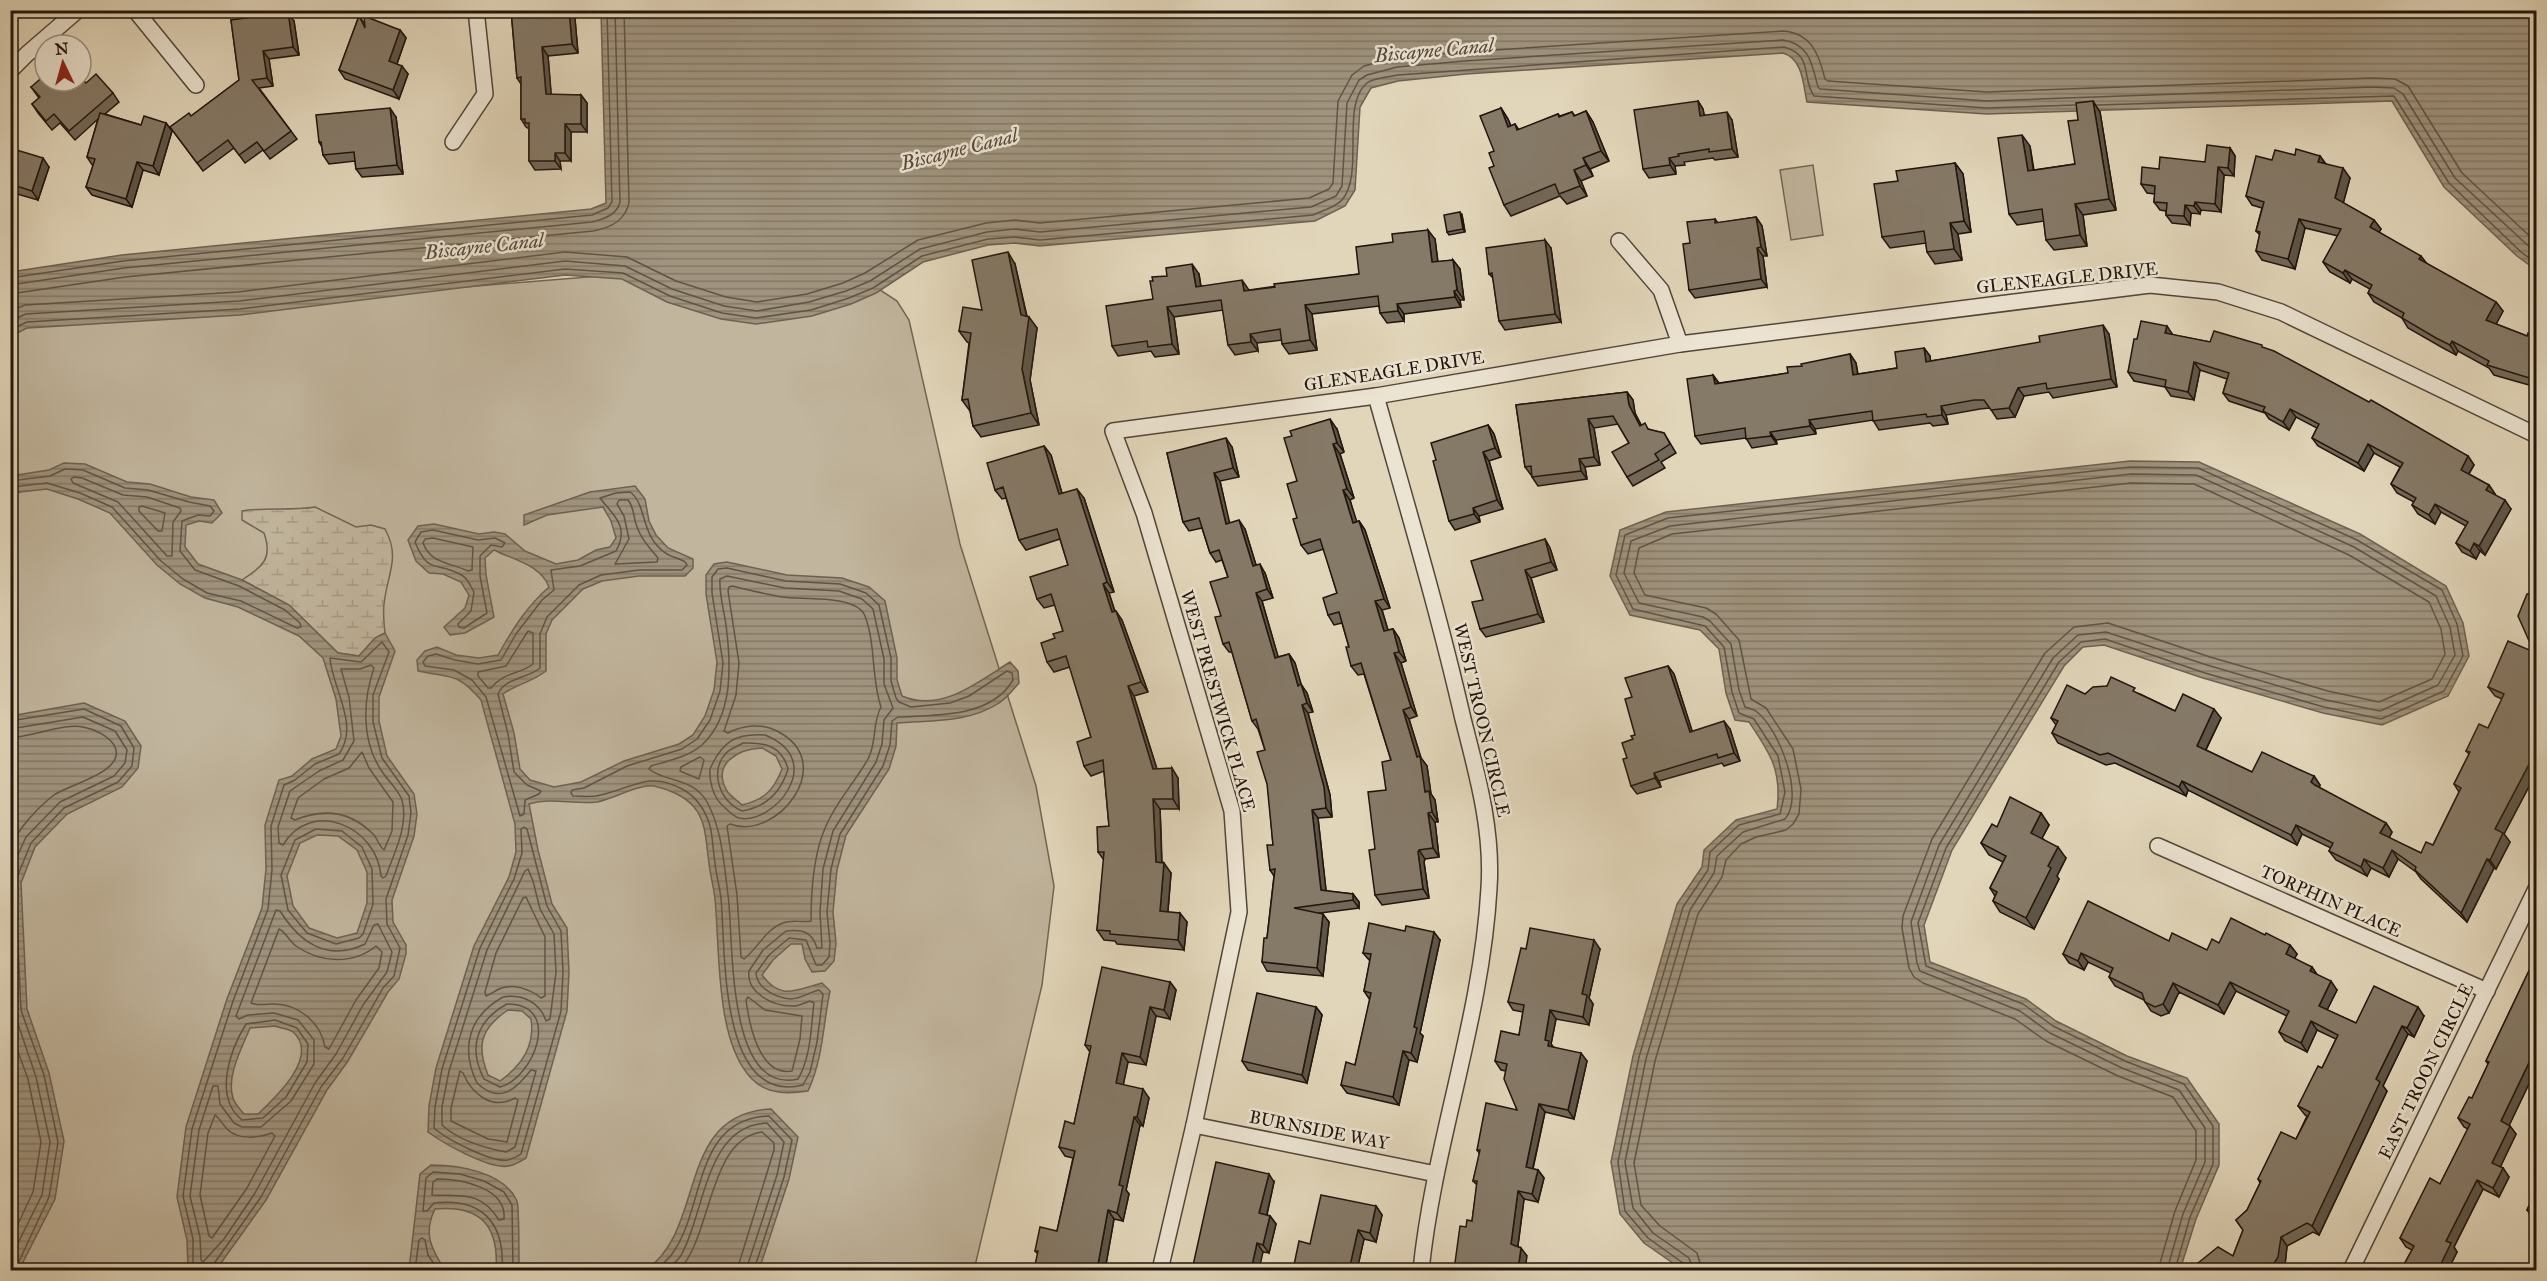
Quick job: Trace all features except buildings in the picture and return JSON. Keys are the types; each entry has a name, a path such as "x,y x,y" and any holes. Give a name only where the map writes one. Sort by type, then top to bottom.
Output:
{"street":[{"path":"10,71 78,10"},
{"path":"135,10 196,85"},
{"path":"453,142 485,94 476,10"},
{"path":"1619,241 1661,290 1680,344"},
{"name":"GLENEAGLE DRIVE","path":"1113,431 1376,396 1680,344 2150,285 2218,292 2281,312 2536,435"},
{"name":"WEST TROON CIRCLE","path":"1376,396 1448,652 1486,817 1490,887 1480,969 1436,1174 1421,1270"},
{"name":"WEST PRESTWICK PLACE","path":"1113,431 1144,513 1232,811 1239,912 1194,1125 1160,1270"},
{"name":"TORPHIN PLACE","path":"2158,846 2487,991"},
{"name":"EAST TROON CIRCLE","path":"2351,1270 2536,889"},
{"name":"BURNSIDE WAY","path":"1194,1125 1436,1174"}],"green space":[{"path":"1813,165 1823,235 1791,240 1780,170"},
{"path":"649,272 862,278 897,301 909,320 960,544 1036,786 1054,886 1042,985 974,1270 11,1270 11,329 23,323"},
{"path":"315,507 356,527 371,525 385,529 390,539 393,558 384,604 385,633 375,638 359,656 338,653 289,605 242,580 261,566 267,556 267,549 264,533 242,520 242,511"}],"water":[{"name":"Biscayne Canal","path":"601,11 2536,11 2536,270 2517,256 2444,187 2392,101 1987,114 1807,102 1798,66 1790,56 1783,53 1466,74 1398,81 1371,88 1360,107 1355,190 1345,206 1315,221 1040,246 1015,243 988,245 923,262 876,293 851,304 812,316 756,324 721,319 667,302 622,279 565,275 240,315 27,328 11,336 11,272 122,255 591,209 606,203"},
{"path":"2130,461 2199,462 2360,534 2446,586 2463,623 2469,656 2448,696 2382,725 2323,713 2203,678 2104,645 2083,647 2064,666 1952,850 1924,925 1930,962 2026,999 2056,1021 2127,1056 2187,1078 2219,1124 2219,1165 2196,1219 2180,1270 1683,1270 1644,1243 1620,1214 1611,1162 1633,1056 1677,904 1702,867 1704,850 1736,820 1777,809 1778,783 1773,762 1749,722 1735,720 1726,693 1719,649 1700,630 1630,615 1610,576 1620,530 1666,512"},
{"path":"64,463 85,464 127,482 150,484 191,497 214,500 222,513 212,523 199,521 186,525 185,547 198,564 242,580 289,605 338,653 359,656 375,638 385,633 395,651 379,697 379,721 387,756 414,794 417,814 414,836 392,900 393,922 406,945 406,954 399,979 388,992 348,1061 327,1090 266,1200 216,1270 186,1270 188,1267 187,1240 177,1197 186,1127 227,999 262,908 266,869 265,825 279,780 292,776 312,759 336,749 341,736 336,699 323,658 299,636 238,607 205,598 180,584 157,565 110,513 47,489 20,492 11,497 11,476 49,470","holes":["317,835 338,836 357,850 367,872 367,903 357,933 337,938 309,928 293,906 287,876 300,843","275,1026 293,1032 300,1042 299,1064 284,1087 258,1114 244,1114 235,1102 231,1089 236,1062 250,1028"]},
{"path":"635,486 645,499 649,521 656,535 668,548 693,559 693,568 685,576 639,576 602,581 583,589 552,620 546,634 546,671 503,694 514,733 520,769 530,780 554,787 581,782 624,761 679,744 693,735 705,716 714,690 717,662 706,594 706,575 714,564 727,562 787,575 842,578 869,587 885,601 897,658 897,680 902,696 931,701 945,698 972,686 1010,662 1018,671 1019,683 1002,701 975,714 950,719 897,723 896,746 889,769 846,835 837,870 833,912 836,943 834,961 825,971 812,972 805,959 802,944 791,944 773,960 762,975 769,983 782,991 797,990 822,983 830,991 820,1054 808,1091 778,1092 758,1084 740,1063 731,1042 721,994 715,899 705,834 698,813 690,803 670,791 648,786 597,802 546,801 529,804 552,904 567,928 569,972 567,1011 526,1158 518,1163 501,1166 467,1155 428,1132 429,1106 436,1068 474,946 509,877 516,852 515,824 481,700 459,680 418,671 417,660 425,651 437,647 456,655 479,658 498,655 520,619 549,587 540,573 533,568 494,550 485,558 494,617 465,633 450,635 444,627 465,608 469,595 461,582 443,574 429,573 416,561 408,540 418,526 434,524 479,534 494,532 505,534 525,551 556,564 578,560 596,550 610,547 616,538 611,521 603,507 547,515 524,525 524,515 590,492","holes":["762,748 776,756 782,769 767,793 742,805 727,791 722,773 730,759 745,751","508,1010 522,1011 531,1019 531,1038 521,1061 500,1081 488,1075 482,1055 482,1046 483,1038 492,1024"]},
{"path":"84,703 125,721 141,746 138,768 122,787 67,814 35,847 21,883 27,1009 49,1073 64,1141 55,1199 19,1270 11,1270 11,716"},
{"path":"771,1109 798,1137 789,1179 759,1270 646,1270 665,1251 678,1228 705,1151 720,1130 741,1116"},
{"path":"431,1165 480,1172 502,1183 511,1191 518,1205 519,1270 496,1270 494,1241 490,1230 475,1215 451,1209 435,1209 431,1218 430,1241 445,1270 409,1270 420,1174"}]}
